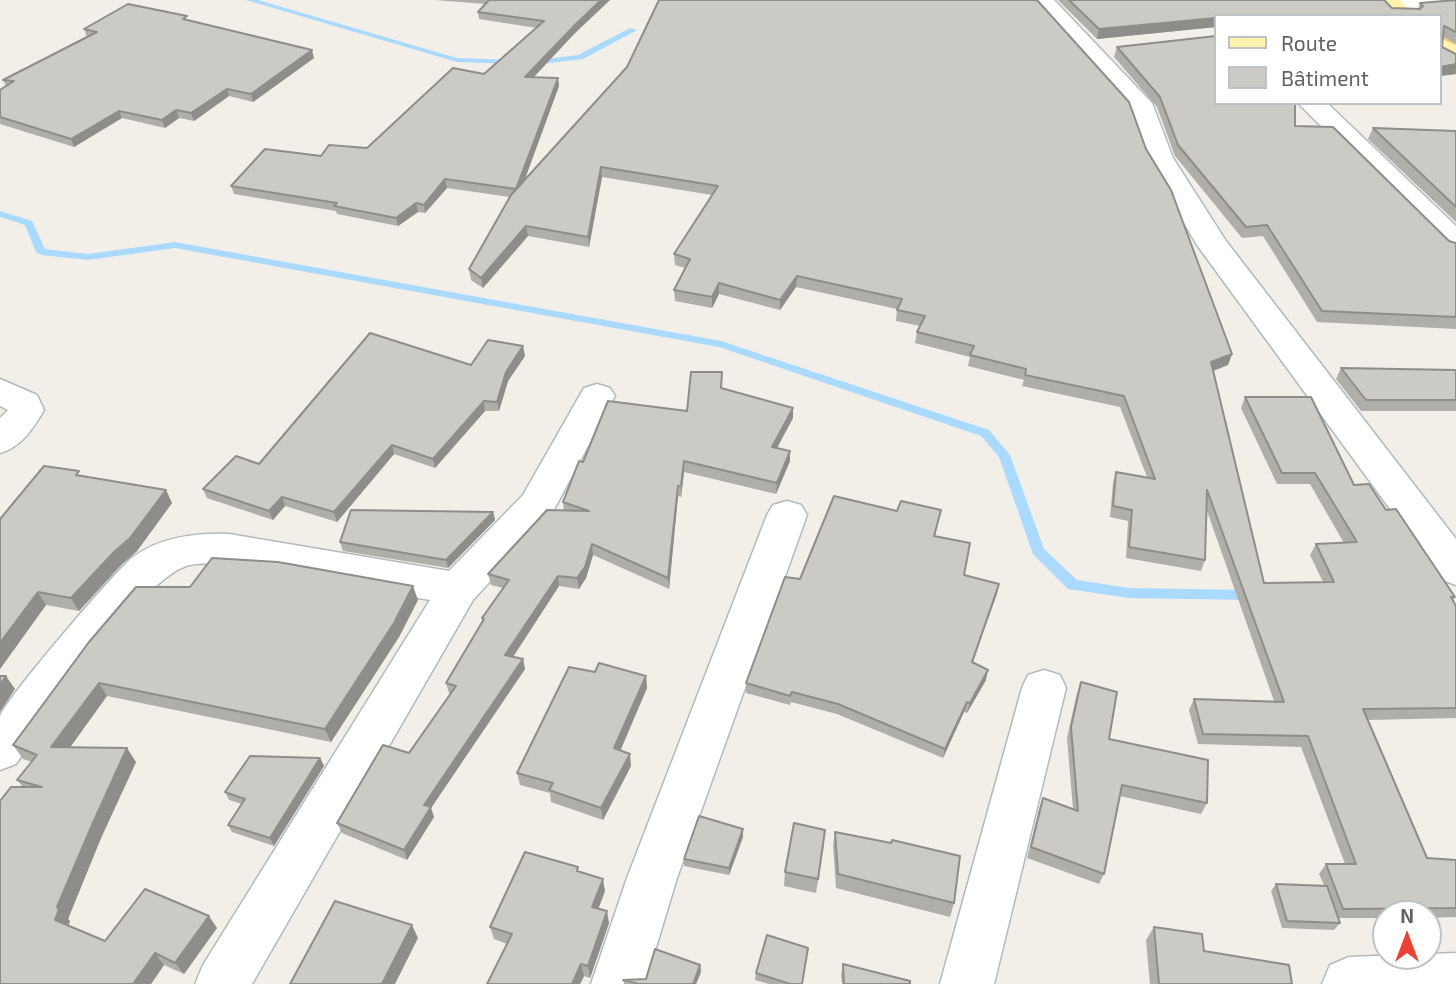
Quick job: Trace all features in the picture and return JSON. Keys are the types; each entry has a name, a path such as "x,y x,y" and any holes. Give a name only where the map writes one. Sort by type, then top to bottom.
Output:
{"street":[{"path":"1041,0 1102,49 1142,109 1160,158 1213,245 1456,569"},
{"path":"1394,7 1446,0"},
{"path":"1313,105 1456,243"},
{"path":"0,391 24,403 26,410 20,421 0,440"},
{"path":"222,984 458,589 537,505 597,396"},
{"path":"618,984 652,878 787,515"},
{"path":"0,750 85,637 146,569 174,554 200,548 229,549 458,589"},
{"path":"967,984 1044,688"},
{"path":"1349,984 1456,980"}],"building":[{"path":"489,0 601,0 525,77 558,78 516,189 445,179 424,205 416,203 396,218 334,206 337,203 231,186 265,149 321,156 329,145 367,148 453,68 484,74 544,21 478,12"},
{"path":"659,0 1037,0 1129,102 1146,149 1171,190 1232,354 1211,362 1264,583 1334,582 1316,544 1357,542 1315,473 1282,473 1245,397 1311,397 1354,485 1369,484 1386,510 1396,509 1455,597 1451,597 1456,606 1456,708 1363,709 1427,858 1456,860 1456,908 1442,908 1442,900 1372,900 1372,909 1343,909 1326,864 1356,864 1308,736 1203,734 1194,699 1284,702 1207,490 1205,560 1129,547 1132,510 1113,506 1116,472 1155,479 1124,396 1025,375 1026,369 970,355 974,346 917,332 925,316 897,310 902,299 797,276 780,300 719,283 712,297 674,290 690,259 674,254 718,186 601,167 588,237 526,226 481,278 469,269 511,195 627,67"},
{"path":"1069,0 1384,0 1392,8 1420,9 1423,6 1420,3 1456,0 1456,32 1444,26 1442,47 1442,14 1214,14 1214,18 1099,29"},
{"path":"128,4 187,16 183,19 312,50 251,94 227,89 191,113 176,110 162,120 119,111 71,139 0,117 0,90 14,81 3,80 97,32 84,29"},
{"path":"1214,36 1214,105 1295,105 1295,126 1333,127 1449,241 1456,243 1456,317 1322,311 1267,225 1246,227 1178,145 1160,97 1117,47"},
{"path":"1442,47 1456,54 1456,64 1442,67"},
{"path":"1373,128 1456,131 1456,207"},
{"path":"370,333 471,365 488,340 523,346 506,372 497,402 484,401 433,459 392,445 334,512 282,497 269,511 203,489 236,456 259,464"},
{"path":"1341,368 1456,370 1456,400 1366,400"},
{"path":"691,372 722,372 721,388 793,408 772,447 790,451 777,483 684,461 681,486 678,486 668,578 592,544 585,567 577,578 558,576 505,655 523,659 424,805 431,807 404,850 337,823 383,745 409,753 456,686 446,683 484,619 482,618 509,580 488,574 547,510 589,511 563,502 608,401 687,411"},
{"path":"44,466 79,471 76,475 166,490 130,538 71,598 38,592 0,643 0,519"},
{"path":"834,496 897,511 901,501 941,510 934,536 970,543 964,575 999,584 972,662 988,670 970,703 967,702 945,749 838,704 792,692 790,696 746,683 785,577 800,579"},
{"path":"351,510 493,512 446,560 340,542"},
{"path":"212,558 278,562 413,586 394,623 325,729 99,683 51,747 127,748 57,907 59,909 55,920 105,941 145,889 209,916 175,963 155,953 133,984 0,984 0,801 11,787 42,787 17,780 37,755 13,745 89,642 136,587 190,587"},
{"path":"599,663 646,676 614,748 630,754 601,808 549,790 553,783 517,773 569,667 595,672"},
{"path":"1081,682 1117,692 1109,739 1208,760 1207,803 1122,785 1104,874 1031,847 1043,798 1078,811 1071,727"},
{"path":"250,756 320,758 270,838 228,825 245,799 225,792"},
{"path":"699,816 743,829 729,868 684,859"},
{"path":"794,823 825,830 818,879 785,872"},
{"path":"835,832 891,843 892,840 960,856 954,903 838,874"},
{"path":"525,852 578,867 577,871 603,879 592,907 607,911 588,966 581,964 572,984 487,984 512,934 490,927"},
{"path":"1276,884 1327,886 1340,923 1287,921"},
{"path":"335,901 412,925 382,984 290,984"},
{"path":"1154,927 1202,934 1204,951 1289,965 1292,984 1159,984"},
{"path":"767,935 808,948 802,984 790,984 756,973"},
{"path":"655,949 700,965 693,984 639,984 623,980 646,979"},
{"path":"843,964 910,981 910,984 844,984"}],"waterway":[{"path":"250,0 457,60 514,62"},
{"path":"532,63 580,57 633,30"},
{"path":"0,214 29,223 41,252 88,257 175,245 721,344 985,433 1004,455 1038,551 1073,585 1129,593 1251,595"}]}
